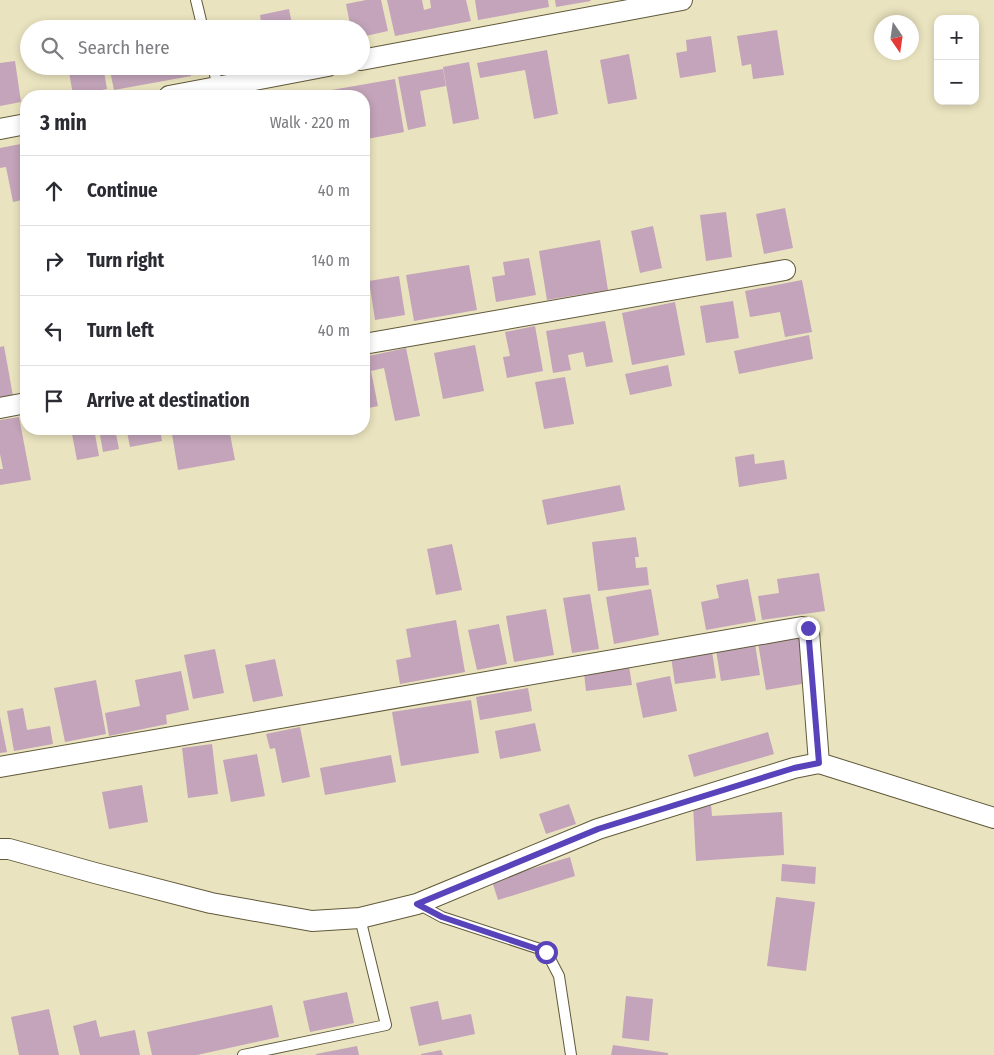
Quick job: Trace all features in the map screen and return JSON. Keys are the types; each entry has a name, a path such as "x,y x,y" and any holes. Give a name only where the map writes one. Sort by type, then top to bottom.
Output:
{"street":[{"path":"370,58 682,0"},
{"path":"202,90 281,75"},
{"path":"0,129 20,125"},
{"path":"370,343 785,270"},
{"path":"0,408 20,404"},
{"path":"0,767 802,627 808,628 809,632 819,763"},
{"path":"0,849 9,849 220,905 312,922 360,918 417,904 598,829 794,768 819,763 994,818"}],"lane":[{"path":"196,0 201,20"},
{"path":"215,75 218,87"},
{"path":"417,904 442,917 546,952 559,976 571,1055"},
{"path":"244,1055 386,1025 360,918"}],"building":[{"path":"366,0 381,0 388,31 370,35 370,20 349,20 346,4"},
{"path":"387,0 422,0 424,10 431,8 430,0 466,0 471,21 395,36"},
{"path":"475,0 548,0 549,7 478,20"},
{"path":"555,0 590,0 591,1 556,7"},
{"path":"289,9 291,20 261,20 260,15"},
{"path":"777,30 784,75 753,79 751,64 742,66 737,36"},
{"path":"711,36 716,72 680,78 676,53 687,51 686,40"},
{"path":"547,50 558,114 534,119 525,70 480,78 477,63"},
{"path":"629,54 637,99 608,104 600,60"},
{"path":"15,61 20,102 0,106 0,63"},
{"path":"469,62 479,119 453,124 443,67"},
{"path":"443,69 446,86 420,91 426,126 408,130 398,77"},
{"path":"70,75 105,75 107,89 72,90"},
{"path":"111,75 191,75 191,76 114,90"},
{"path":"395,79 404,132 370,138 370,90 332,90"},
{"path":"20,144 20,200 13,202 6,167 0,168 0,148"},
{"path":"785,208 793,248 764,254 756,214"},
{"path":"726,212 732,257 706,261 700,215"},
{"path":"653,226 662,268 640,273 631,231"},
{"path":"600,240 608,290 547,300 539,251"},
{"path":"529,258 536,295 496,302 492,277 505,275 503,262"},
{"path":"469,265 477,310 414,321 406,275"},
{"path":"399,276 405,315 375,320 370,281"},
{"path":"802,280 812,332 785,337 780,312 750,317 745,291"},
{"path":"733,301 739,338 706,343 700,306"},
{"path":"675,302 685,355 632,365 622,313"},
{"path":"605,321 613,362 586,367 583,352 568,355 571,370 553,373 546,331"},
{"path":"535,326 543,371 507,378 503,357 510,356 505,332"},
{"path":"809,335 813,359 739,374 734,351"},
{"path":"475,345 484,391 443,399 434,353"},
{"path":"4,346 13,396 0,398 0,347"},
{"path":"406,348 420,416 395,421 384,368 371,371 378,406 370,408 370,356"},
{"path":"668,365 672,386 630,395 625,374"},
{"path":"565,377 574,424 544,429 535,382"},
{"path":"19,417 20,435 22,435 31,480 0,485 0,469 3,469 0,454 0,420"},
{"path":"72,435 95,435 99,456 77,460"},
{"path":"100,435 116,435 119,449 103,452"},
{"path":"128,435 161,435 162,441 130,447"},
{"path":"172,435 230,435 235,460 178,470"},
{"path":"754,454 755,464 784,460 787,479 739,487 735,457"},
{"path":"620,485 625,510 547,525 542,500"},
{"path":"636,537 639,557 635,557 636,568 647,567 649,585 598,591 592,542"},
{"path":"452,544 462,590 436,595 427,549"},
{"path":"819,573 825,611 762,620 758,596 779,593 777,579"},
{"path":"748,579 756,621 706,630 701,602 719,598 716,585"},
{"path":"651,589 659,635 614,644 606,597"},
{"path":"590,594 599,649 572,653 563,598"},
{"path":"546,609 554,655 514,662 506,616"},
{"path":"456,620 465,672 400,684 396,660 411,657 406,629"},
{"path":"499,624 507,664 477,670 468,630"},
{"path":"801,636 808,683 766,690 758,643"},
{"path":"755,644 760,675 721,681 716,650"},
{"path":"215,649 224,693 193,699 184,655"},
{"path":"712,651 716,678 675,684 671,657"},
{"path":"275,659 283,696 253,702 245,665"},
{"path":"629,666 632,685 586,691 584,673"},
{"path":"181,671 189,710 166,715 167,724 109,736 105,713 140,706 135,680"},
{"path":"670,676 677,711 643,718 636,683"},
{"path":"96,680 106,734 65,742 54,688"},
{"path":"528,688 532,711 480,720 476,697"},
{"path":"471,700 479,753 401,766 392,712"},
{"path":"23,708 27,730 50,726 53,744 14,751 7,711"},
{"path":"0,717 7,752 0,753"},
{"path":"535,723 541,751 500,759 495,731"},
{"path":"300,727 310,777 282,783 275,748 270,749 266,734"},
{"path":"768,732 774,754 694,777 688,755"},
{"path":"212,744 218,794 188,798 182,748"},
{"path":"257,754 265,796 231,802 223,760"},
{"path":"391,755 396,782 325,795 320,768"},
{"path":"142,785 148,822 109,829 102,792"},
{"path":"569,804 576,824 546,834 539,814"},
{"path":"711,804 712,816 782,812 784,855 696,861 693,805"},
{"path":"570,857 575,876 498,900 492,881"},
{"path":"782,864 816,867 815,884 781,881"},
{"path":"776,897 815,902 806,971 767,966"},
{"path":"347,992 354,1023 310,1032 303,1001"},
{"path":"626,996 653,999 649,1041 622,1038"},
{"path":"438,1001 442,1020 471,1014 475,1034 419,1046 410,1007"},
{"path":"272,1005 279,1037 197,1055 152,1055 147,1032"},
{"path":"49,1009 59,1055 19,1055 11,1017"},
{"path":"96,1020 100,1037 135,1030 140,1055 80,1055 73,1026"},
{"path":"613,1045 668,1053 668,1055 611,1055"},
{"path":"357,1046 359,1055 316,1055 316,1054"},
{"path":"441,1050 443,1055 421,1055 421,1054"}],"route":[{"path":"546,952 442,917 417,904 598,829 794,768 819,763 808,628"}]}
